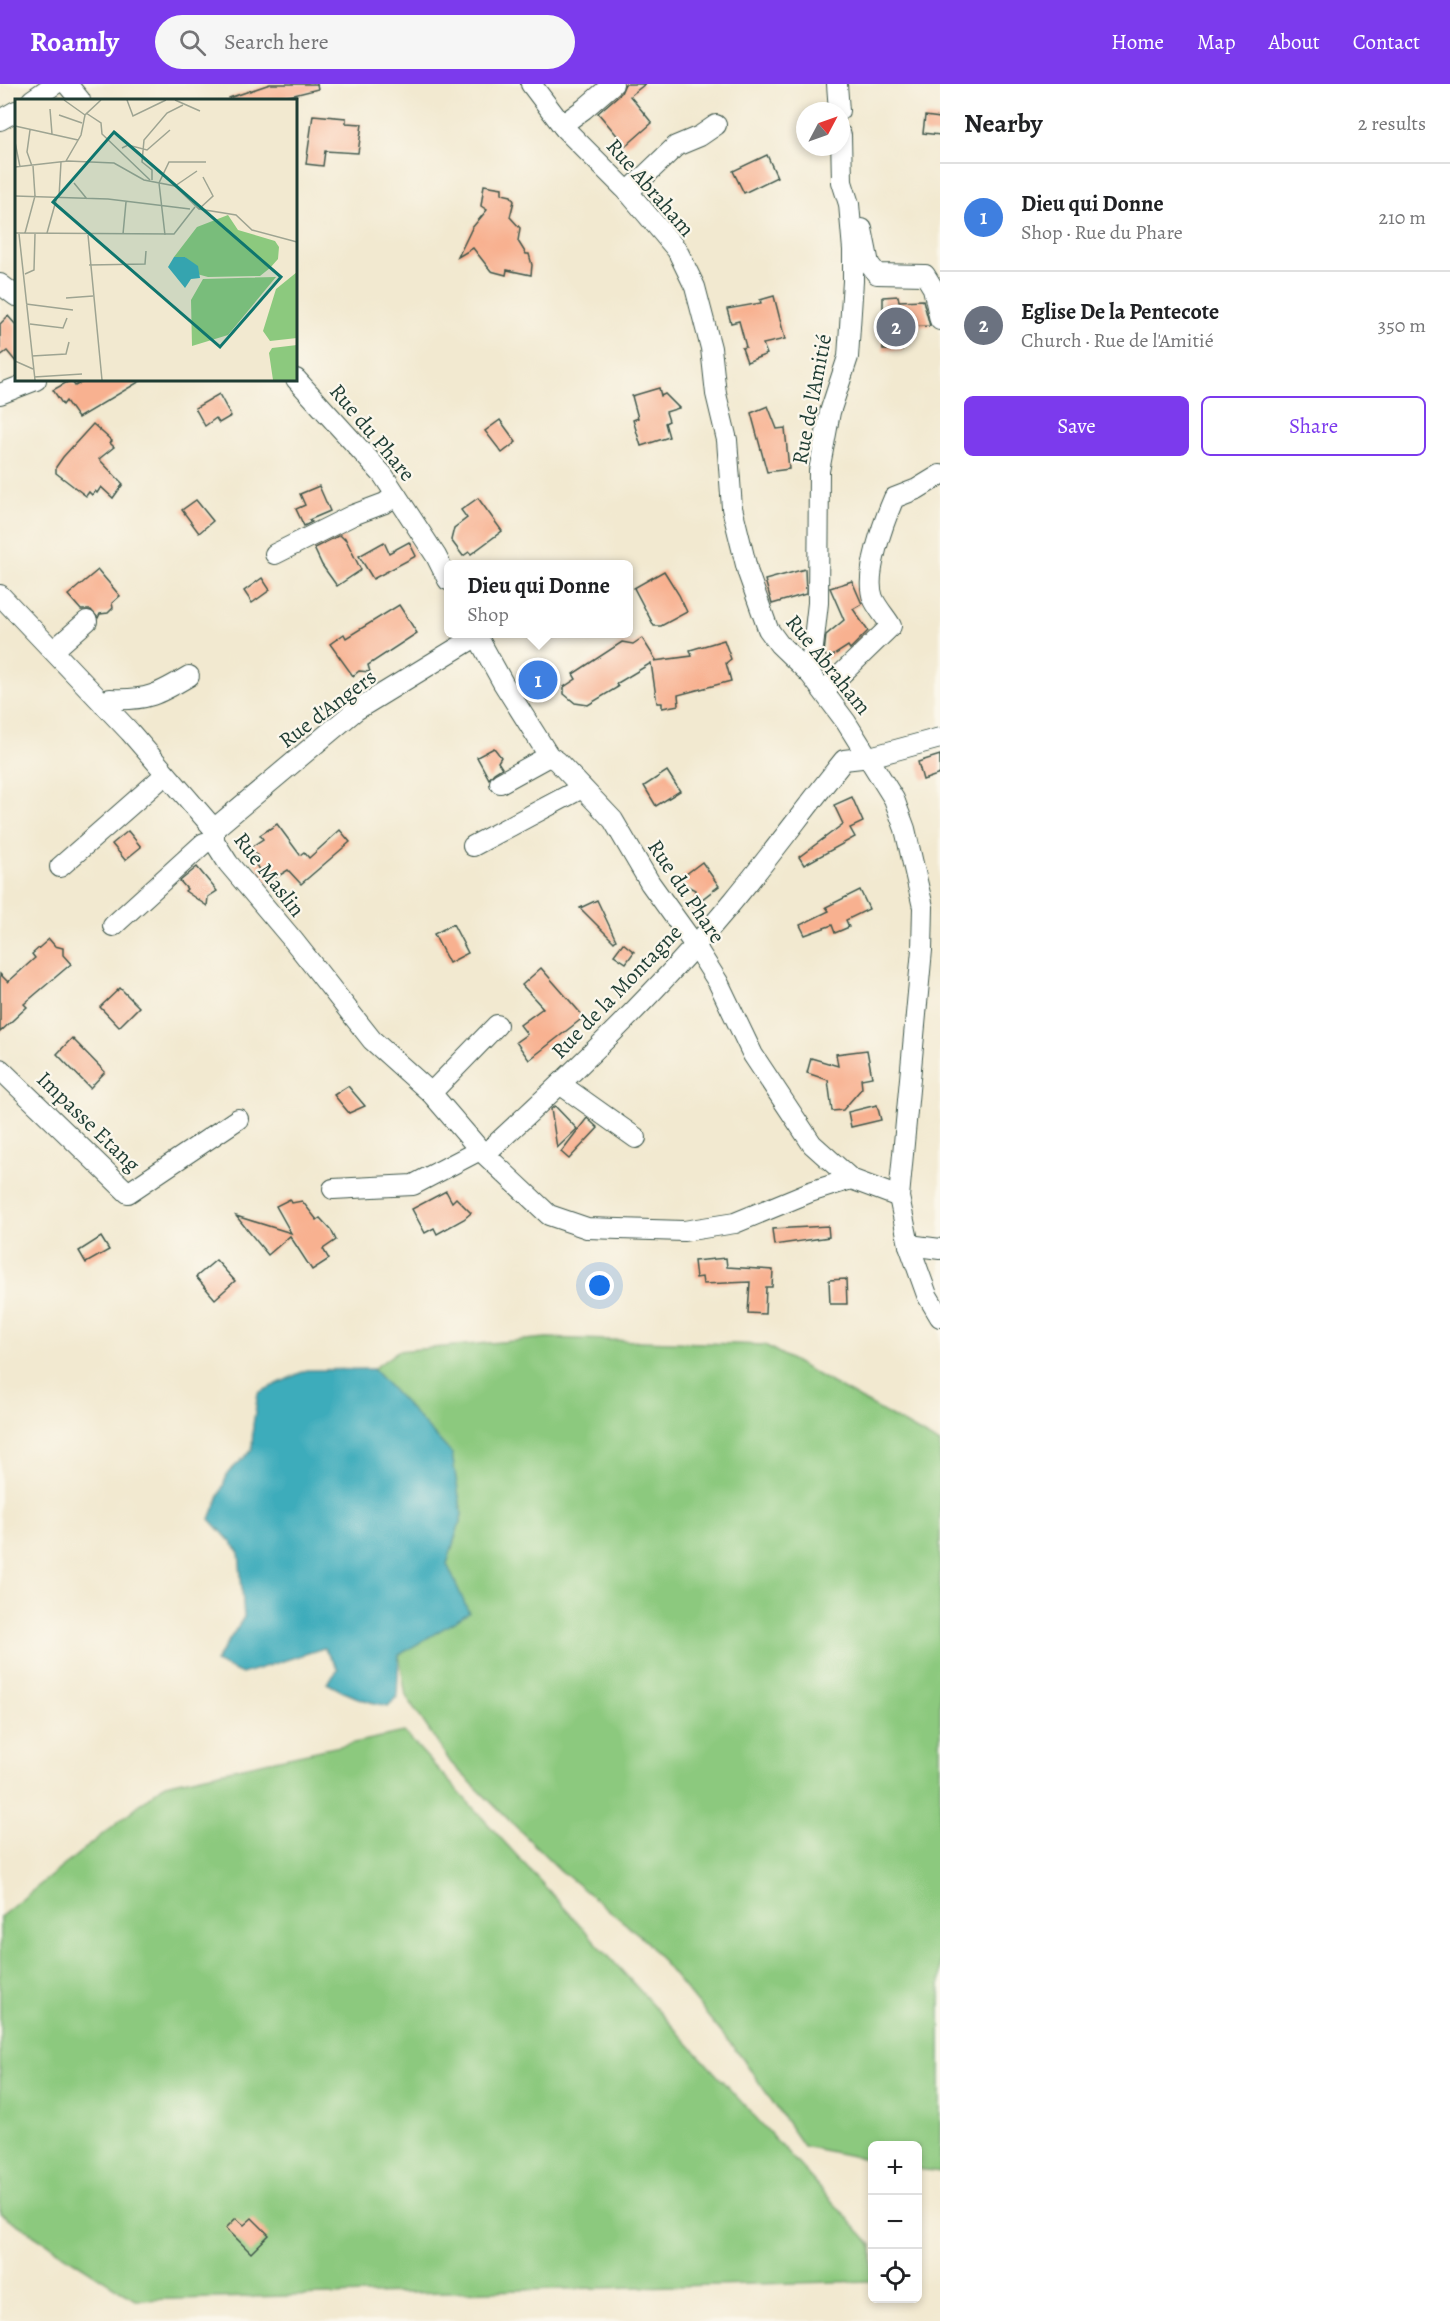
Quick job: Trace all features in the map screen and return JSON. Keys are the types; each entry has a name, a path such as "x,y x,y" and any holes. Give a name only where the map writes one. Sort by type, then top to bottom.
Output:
{"street":[{"name":"Rue Abraham","path":"531,84 562,125 628,192 677,250 695,287 711,348 716,394 728,440 732,508 748,573 768,629 779,644 824,691 870,757 894,800 932,912 922,950 899,1197 909,1245 927,1295 940,1317"},
{"path":"562,125 585,109 613,84"},
{"path":"837,84 838,102"},
{"path":"36,99 71,89"},
{"path":"0,120 15,112"},
{"path":"628,192 676,146 700,136 716,125"},
{"name":"Rue de l'Amitié","path":"810,674 818,603 819,471 830,412 848,357 853,250 849,204 842,182 841,156"},
{"path":"849,204 858,214 869,264 877,274 925,275 933,288 940,320"},
{"path":"0,284 15,295"},
{"name":"Rue du Phare","path":"297,380 383,475 444,572"},
{"path":"0,394 28,383"},
{"path":"824,691 891,626 873,597 872,569 882,525 894,498 917,489 940,475"},
{"path":"275,554 353,515 384,503 396,495"},
{"name":"Rue Maslin","path":"0,595 54,650 165,774 214,835 228,863 372,1040 431,1093 482,1152 549,1215 587,1228 684,1231 735,1223 810,1192 851,1179"},
{"path":"54,650 87,621"},
{"name":"Rue d'Angers","path":"112,926 357,711 471,638"},
{"name":"Rue du Phare","path":"478,638 502,683 549,756 558,761 612,820 650,883 694,944 718,982 753,1055 812,1144 851,1179"},
{"path":"103,704 110,699 128,700 158,695 189,676"},
{"name":"Rue de la Montagne","path":"333,1189 413,1185 482,1152 560,1084 654,989 734,900 844,760 870,757 940,738"},
{"path":"500,783 549,756"},
{"path":"60,867 165,774"},
{"path":"473,846 582,788"},
{"path":"431,1093 497,1025"},
{"name":"Impasse Etang","path":"0,1069 128,1193 238,1119"},
{"path":"560,1084 636,1138"},
{"path":"851,1179 899,1197"},
{"path":"909,1245 940,1249"}],"green space":[{"path":"547,1338 765,1345 940,1444 940,2172 922,2170 922,2141 868,2141 868,2159 803,2146 743,2059 644,1939 560,1870 451,1763 406,1696 399,1655 468,1613 447,1564 462,1515 452,1454 373,1369 398,1351"},
{"path":"404,1732 868,2241 868,2281 135,2300 0,2213 0,1917 165,1784"}],"water":[{"path":"373,1369 452,1454 462,1515 447,1564 469,1613 399,1655 397,1697 388,1706 356,1697 327,1683 338,1670 324,1648 242,1674 215,1662 244,1617 239,1551 210,1519 228,1473 252,1450 258,1393 306,1370"}],"building":[{"path":"270,84 317,84 318,89 278,99 229,98"},
{"path":"625,84 645,84 630,96 652,123 626,146 598,113 621,93"},
{"path":"313,115 346,118 346,123 362,124 358,153 325,151 323,166 306,164"},
{"path":"925,116 940,118 940,135 923,133"},
{"path":"767,155 777,177 744,193 733,171"},
{"path":"484,185 502,188 502,194 511,196 514,201 510,217 520,228 518,241 526,254 529,254 532,265 531,275 507,270 506,275 491,271 473,248 458,257 472,228 487,210 481,206"},
{"path":"774,296 785,339 763,344 767,354 747,362 742,348 746,347 739,321 731,323 727,309 761,303 760,300"},
{"path":"898,296 899,301 923,300 930,326 902,327 902,350 883,350 883,297"},
{"path":"8,316 15,324 15,361 7,351 0,356 0,324"},
{"path":"69,381 75,386 84,381 140,381 78,418 66,401 63,405 53,390"},
{"path":"659,388 661,396 665,394 679,408 666,412 669,421 665,423 669,437 641,446 633,420 638,418 632,396"},
{"path":"219,394 231,416 219,423 216,418 205,426 195,408"},
{"path":"768,406 777,429 785,428 789,469 767,472 751,413"},
{"path":"500,420 516,442 502,453 485,431"},
{"path":"93,424 112,441 110,443 114,447 99,459 123,484 113,498 101,487 97,493 95,491 92,495 89,492 86,496 56,473 56,467 63,457"},
{"path":"319,486 330,511 309,520 312,522 304,526 296,509 305,505 300,494"},
{"path":"478,498 502,531 471,554 469,552 463,556 451,540 454,528 467,518 461,510"},
{"path":"196,500 213,521 199,533 182,510"},
{"path":"340,535 345,538 361,570 337,586 322,565 314,548"},
{"path":"384,542 389,553 409,542 416,556 373,579 359,556"},
{"path":"805,569 806,594 772,604 765,580"},
{"path":"98,570 120,596 112,603 113,608 108,613 100,614 98,618 91,610 81,610 68,595"},
{"path":"664,571 687,612 661,626 654,626 634,588"},
{"path":"262,578 270,590 252,603 244,591"},
{"path":"852,581 862,604 853,609 868,631 850,649 848,646 828,659 824,653 826,635 844,620 830,588"},
{"path":"399,605 417,633 368,665 370,672 359,671 353,676 330,644 344,634 346,638"},
{"path":"642,638 656,660 654,661 692,656 690,650 724,640 731,659 726,663 731,681 678,695 679,705 662,708 662,703 657,703 651,663 616,684 618,687 588,705 575,703 564,694 564,687 576,679 573,674 622,642 633,644"},
{"path":"494,748 501,757 498,762 502,768 489,779 477,757"},
{"path":"940,755 940,774 923,780 918,762"},
{"path":"667,771 680,791 656,806 644,786"},
{"path":"852,797 863,822 850,828 855,837 804,865 799,857 843,824 834,805"},
{"path":"277,824 300,855 304,852 309,858 340,830 350,842 301,884 288,870 267,883 253,860 258,857 251,847 263,839 260,835"},
{"path":"128,831 141,847 125,860 112,844"},
{"path":"702,862 719,886 693,906 695,890 685,885 681,878"},
{"path":"197,867 217,891 208,897 207,906 185,891 187,889 180,881"},
{"path":"860,890 869,909 846,920 849,927 835,933 832,925 805,935 800,925 829,911 826,907"},
{"path":"597,900 616,940 614,942 580,908"},
{"path":"453,924 468,953 449,963 434,934"},
{"path":"49,939 55,946 63,948 63,955 71,964 24,1004 27,1007 0,1032 0,974 8,982 35,958 32,954"},
{"path":"623,943 634,952 626,963 614,955"},
{"path":"541,968 584,1017 529,1060 516,1042 527,1034 520,1025 543,1008 522,985"},
{"path":"120,988 139,1007 119,1027 100,1007"},
{"path":"72,1038 105,1072 90,1088 57,1054"},
{"path":"867,1050 872,1077 861,1079 862,1088 843,1110 832,1111 828,1080 807,1073 811,1058 838,1066 836,1054"},
{"path":"348,1086 365,1106 349,1113 334,1095"},
{"path":"877,1105 881,1120 851,1127 848,1112"},
{"path":"555,1106 577,1129 557,1148 551,1109"},
{"path":"587,1118 598,1128 569,1159 561,1152"},
{"path":"446,1191 452,1202 456,1198 471,1213 437,1234 434,1228 425,1233 412,1209"},
{"path":"290,1199 292,1203 302,1201 317,1220 320,1218 331,1230 336,1240 323,1249 329,1259 312,1270 290,1236 268,1255 236,1216 291,1233 276,1206"},
{"path":"828,1226 829,1237 774,1245 772,1229"},
{"path":"101,1237 109,1250 86,1263 79,1251"},
{"path":"726,1258 727,1267 773,1270 772,1287 766,1287 765,1314 748,1313 750,1282 703,1284 702,1277 696,1278 694,1261"},
{"path":"216,1260 235,1281 215,1299 196,1277"},
{"path":"846,1279 847,1304 830,1304 829,1280"},
{"path":"236,2218 244,2225 252,2218 269,2235 251,2253 226,2228"}],"place":[{"name":"Eglise De la Pentecote","path":"896,327"},
{"name":"Dieu qui Donne","path":"538,680"}]}
